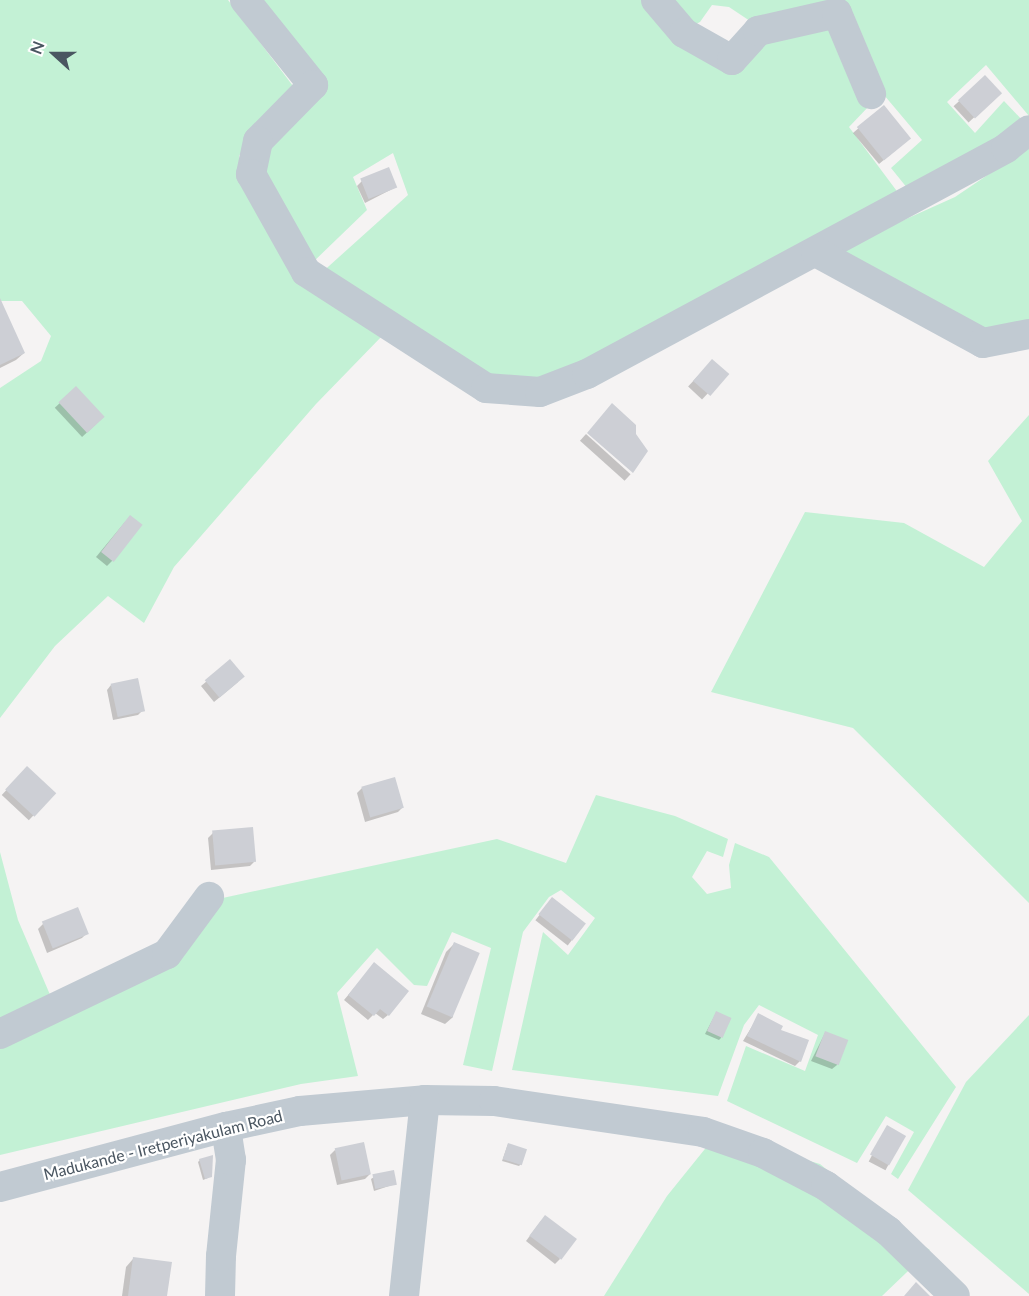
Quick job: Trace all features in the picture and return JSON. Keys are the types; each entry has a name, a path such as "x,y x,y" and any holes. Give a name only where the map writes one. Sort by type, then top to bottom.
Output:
{"street":[{"path":"245,0 313,85 258,141 251,174 306,272 486,388 540,392 587,374 1006,148 1029,129"},
{"path":"656,0 684,33 732,60 758,31 837,13 871,94"},
{"path":"816,252 982,343 1029,334"},
{"path":"0,1034 167,954 209,897"},
{"path":"404,1296 425,1100"},
{"name":"Madukande - Iretperiyakulam Road","path":"0,1187 226,1127 300,1111 425,1100 494,1101 703,1132 763,1153 826,1186 888,1231 955,1296"},
{"path":"220,1296 221,1256 231,1160 226,1127"}],"green space":[{"path":"0,0 228,0 296,90 259,120 239,156 246,191 383,335 316,404 174,567 144,623 108,596 55,646 0,718 0,388 41,361 51,336 22,301 0,301"},
{"path":"258,0 642,0 738,66 762,38 831,22 869,106 849,127 902,198 543,382 486,379 319,275 408,195 393,153 353,177 367,210 309,266 259,172 266,143 324,80"},
{"path":"668,0 826,0 828,3 756,25 729,7 712,5 700,22 690,27"},
{"path":"836,0 1029,0 1029,116 986,65 947,102 975,133 1004,101 1025,123 912,194 891,168 922,140 884,95"},
{"path":"1029,147 1029,324 984,332 835,251 955,197"},
{"path":"1029,415 1029,903 853,728 711,692 805,512 904,523 984,567 1022,521 988,461"},
{"path":"596,795 675,816 728,839 723,857 707,851 692,877 707,894 731,888 729,865 735,843 769,857 956,1087 898,1179 891,1174 914,1132 886,1116 857,1163 727,1101 746,1046 805,1071 818,1035 759,1005 744,1025 718,1096 512,1070 543,932 568,955 595,918 561,890 549,897 523,932 492,1071 463,1065 491,948 452,932 427,986 414,985 377,948 337,993 358,1076 301,1084 0,1155 0,1044 170,960 218,899 497,839 566,863"},
{"path":"0,852 18,920 51,997 0,1019"},
{"path":"1029,1015 1029,1294 908,1190 966,1082"},
{"path":"717,1134 820,1164 902,1232 930,1250 882,1296 604,1296 667,1196"}],"building":[{"path":"985,75 1002,93 975,119 958,100"},
{"path":"884,105 911,138 884,160 857,127"},
{"path":"389,167 397,187 368,199 360,179"},
{"path":"0,298 25,353 0,365"},
{"path":"712,359 729,374 710,396 693,381"},
{"path":"76,386 105,417 87,433 58,402"},
{"path":"612,403 636,425 636,434 648,451 633,473 587,433"},
{"path":"130,515 143,525 114,562 101,552"},
{"path":"230,659 245,677 220,698 205,680"},
{"path":"138,678 145,711 118,717 111,684"},
{"path":"27,766 56,793 34,817 5,789"},
{"path":"395,777 404,808 370,817 361,787"},
{"path":"253,827 256,862 215,865 212,831"},
{"path":"552,897 586,923 572,941 538,914"},
{"path":"78,907 89,934 53,948 42,922"},
{"path":"454,942 480,953 452,1017 427,1006"},
{"path":"374,962 409,991 389,1016 380,1009 374,1016 348,995"},
{"path":"716,1011 732,1018 723,1038 707,1031"},
{"path":"758,1013 783,1026 781,1030 809,1040 801,1062 747,1036"},
{"path":"825,1031 848,1040 839,1065 815,1056"},
{"path":"887,1125 906,1136 889,1165 870,1154"},
{"path":"364,1142 371,1174 342,1181 335,1148"},
{"path":"508,1143 527,1149 522,1165 503,1159"},
{"path":"213,1155 212,1177 205,1179 199,1159"},
{"path":"394,1170 397,1185 375,1189 372,1174"},
{"path":"545,1215 577,1239 561,1260 529,1236"},
{"path":"133,1257 172,1262 167,1296 128,1296"},
{"path":"916,1282 930,1296 904,1296"}]}
